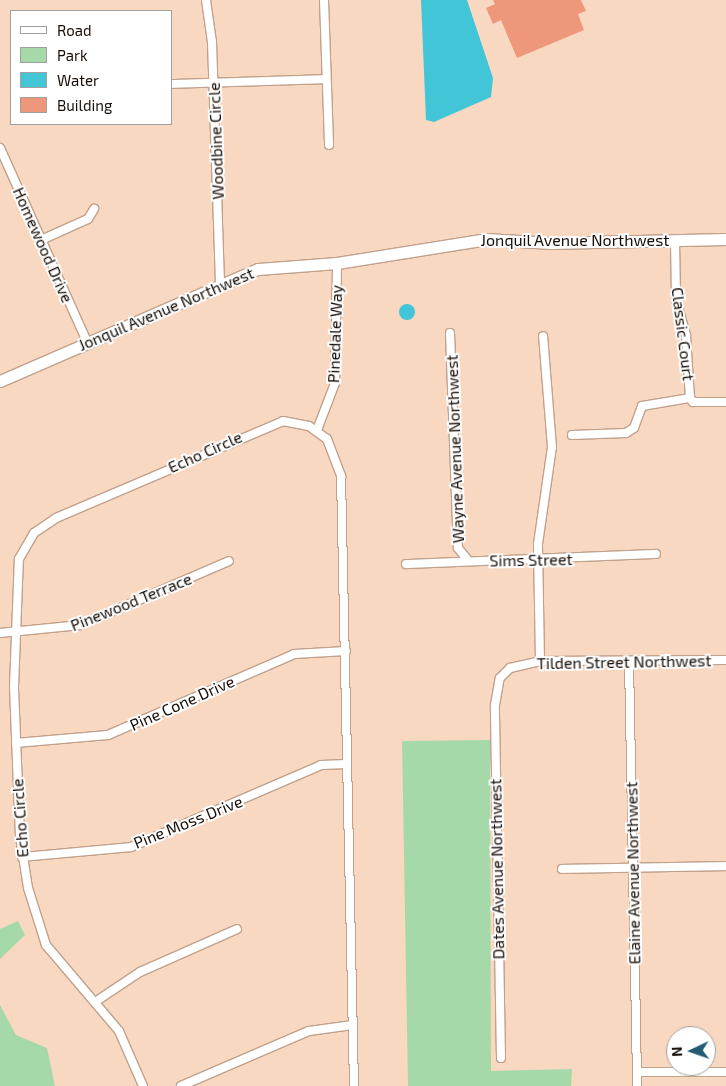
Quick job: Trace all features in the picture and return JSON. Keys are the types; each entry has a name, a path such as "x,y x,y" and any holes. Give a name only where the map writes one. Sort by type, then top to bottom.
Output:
{"street":[{"name":"Woodbine Circle","path":"206,0 214,83 220,283"},
{"path":"324,0 329,145"},
{"path":"172,84 326,79"},
{"name":"Homewood Drive","path":"0,148 87,342"},
{"path":"41,240 88,219 94,210"},
{"name":"Jonquil Avenue Northwest","path":"0,381 220,283 271,266 337,263 487,239 551,243 726,238"},
{"name":"Classic Court","path":"675,240 676,300 686,336 690,398 693,402 726,402"},
{"name":"Pinedale Way","path":"317,430 336,383 337,263"},
{"name":"Wayne Avenue Northwest","path":"450,333 458,548 469,560"},
{"path":"540,661 537,561 552,447 543,336"},
{"name":"Classic Court","path":"572,435 626,433 634,428 642,406 690,398"},
{"name":"Echo Circle","path":"143,1086 127,1046 95,1002 58,964 43,938 22,856 16,743 15,632 19,559 43,525 268,424 297,422 317,430"},
{"path":"317,430 330,445 340,466 346,651 354,1086"},
{"name":"Sims Street","path":"406,564 469,560 537,561 656,554"},
{"name":"Pinewood Terrace","path":"0,633 81,624 229,561"},
{"name":"Pine Cone Drive","path":"16,743 108,735 294,654 346,651"},
{"name":"Tilden Street Northwest","path":"499,680 510,668 540,661 726,660"},
{"name":"Elaine Avenue Northwest","path":"629,661 637,1086"},
{"name":"Dates Avenue Northwest","path":"499,680 496,771 501,1058"},
{"name":"Pine Moss Drive","path":"22,856 130,847 321,765 348,764"},
{"path":"562,869 726,866"},
{"path":"95,1002 140,972 237,929"},
{"path":"180,1086 302,1033 353,1025"},
{"path":"637,1072 726,1072"}],"green space":[{"path":"490,740 491,1071 572,1069 571,1086 408,1086 402,741"},
{"path":"18,921 25,935 0,959 0,929"},
{"path":"0,1005 16,1035 47,1048 55,1086 0,1086"}],"water":[{"path":"421,0 467,0 493,78 491,97 434,122 426,120"},
{"path":"404,304 410,304 415,309 413,318 404,320 399,315 399,309"}],"building":[{"path":"493,0 581,0 586,11 578,14 584,30 517,58 501,20 493,24 486,8 495,4"}]}
